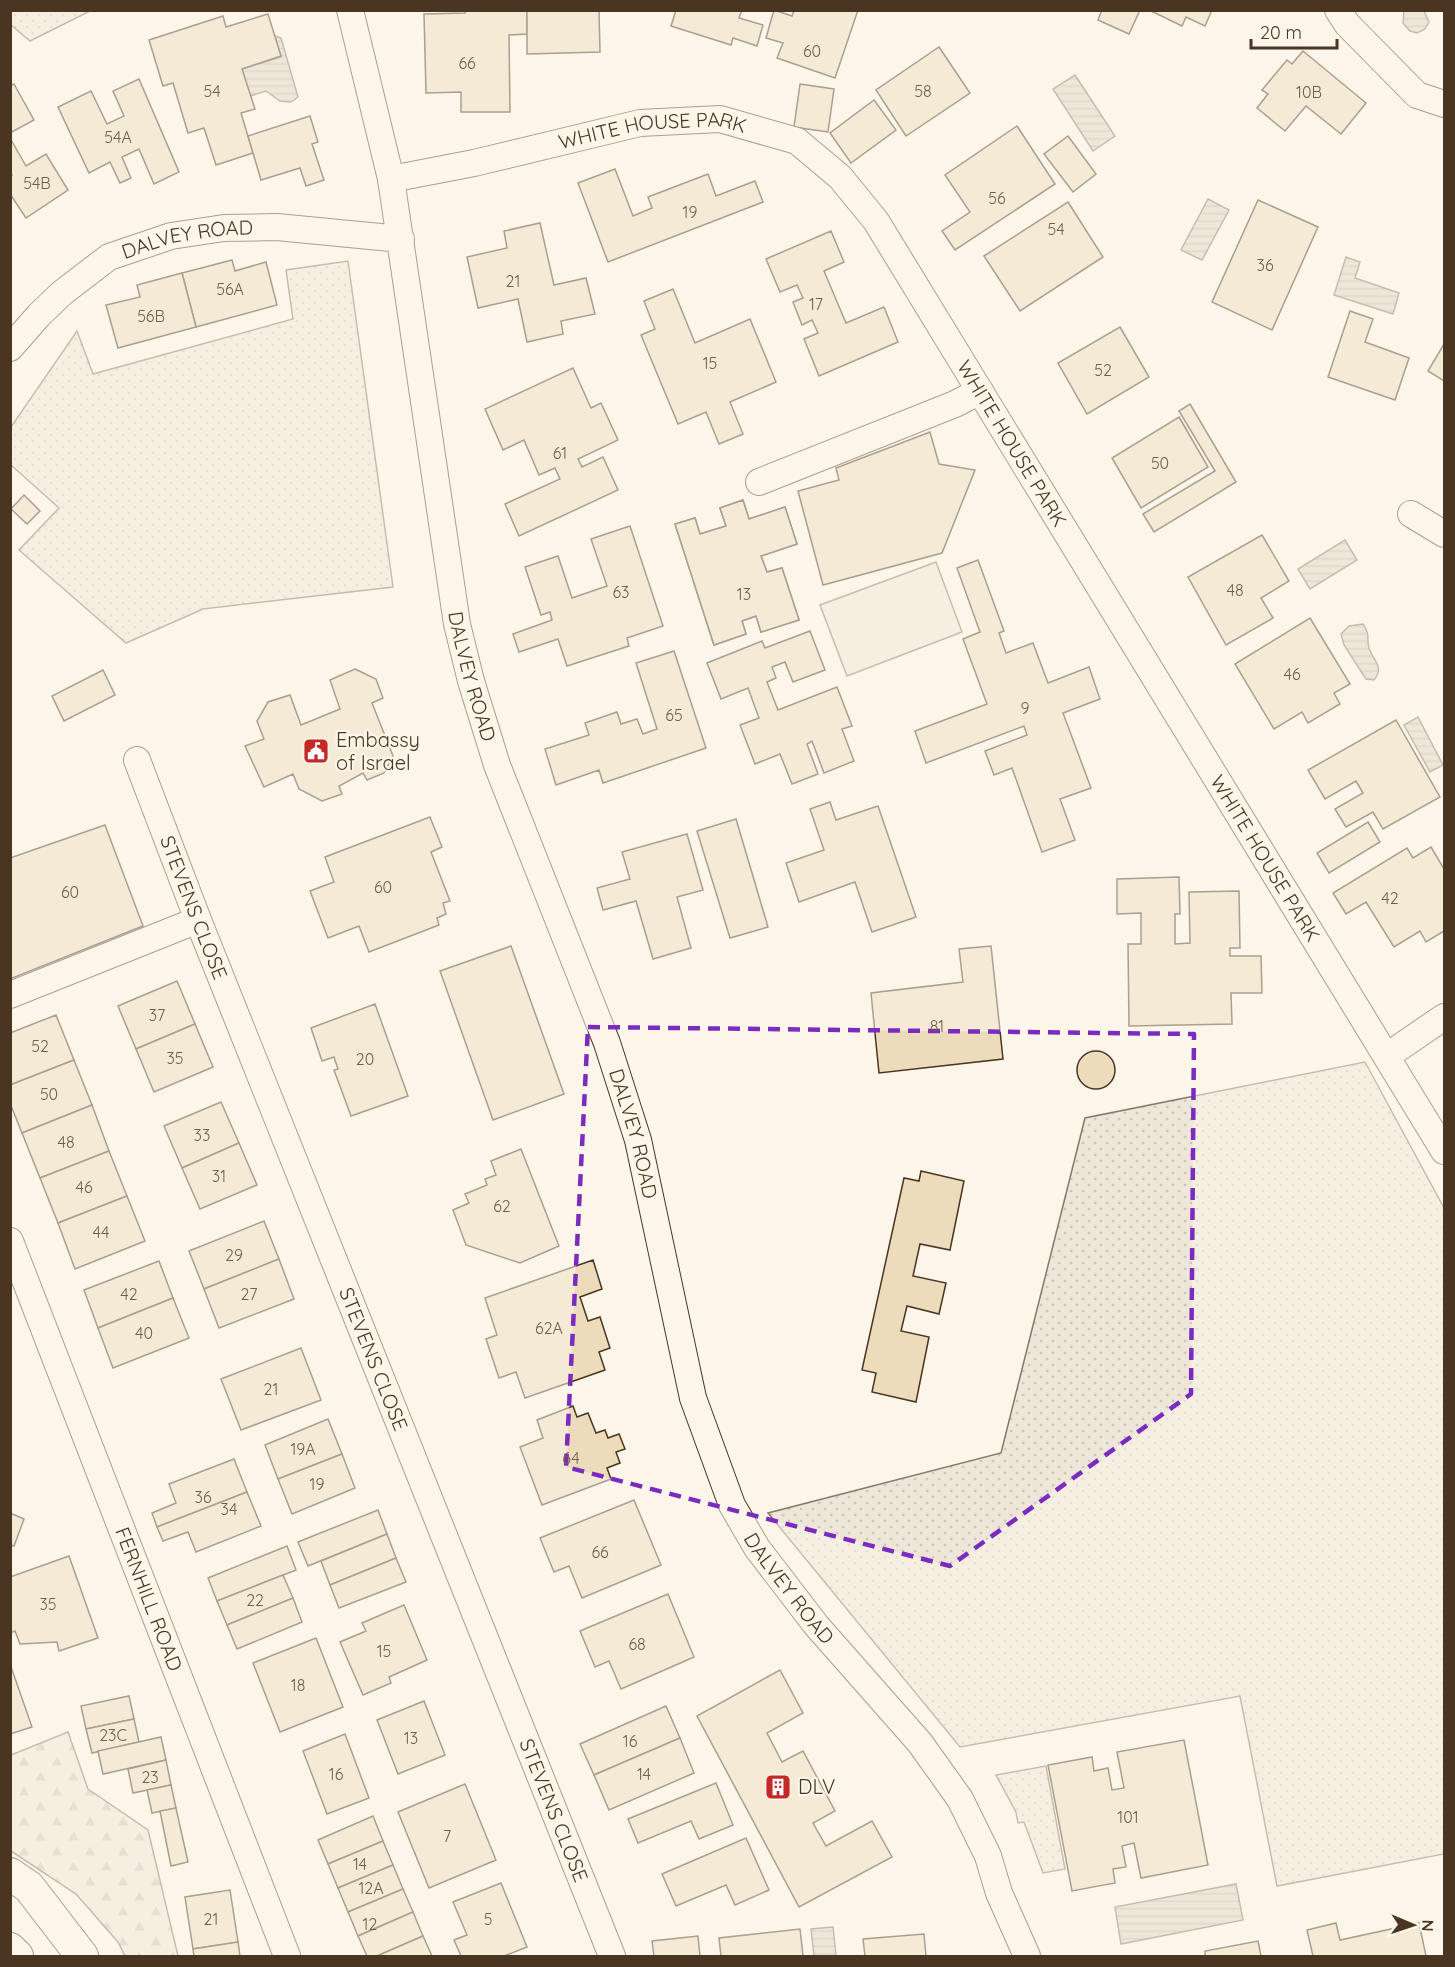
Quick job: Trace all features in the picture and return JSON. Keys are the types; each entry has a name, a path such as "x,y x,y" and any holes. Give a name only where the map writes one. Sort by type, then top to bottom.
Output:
{"street":[{"name":"DALVEY ROAD","path":"350,10 391,179 444,544 457,624 471,681 497,765 607,1043 638,1140 693,1398 732,1505 757,1548 816,1625 920,1743 960,1799 988,1856 999,1893 1027,1956"},
{"path":"1338,10 1347,24 1417,95 1444,104"},
{"name":"WHITE HOUSE PARK","path":"391,179 474,163 640,123 720,119 797,141 840,177 876,221 1444,1151"},
{"name":"DALVEY ROAD","path":"10,348 55,300 109,257 171,236 224,228 277,227 401,239"},
{"path":"759,482 955,404 980,390"},
{"path":"1411,514 1444,534"},
{"name":"STEVENS CLOSE","path":"137,760 198,920 612,1956"},
{"path":"10,995 198,920"},
{"path":"1386,1056 1444,1017"},
{"name":"FERNHILL ROAD","path":"10,1240 287,1956"},
{"path":"10,1874 29,1887 82,1956"},
{"path":"10,1949 17,1956"}],"highlighted area":[{"path":"588,1027 1194,1034 1191,1394 950,1566 566,1467"}],"green space":[{"path":"10,11 90,11 30,41 11,25"},
{"path":"348,261 393,587 203,609 126,643 19,550 59,508 11,465 11,427 77,331 93,374 293,319 286,270"},
{"path":"936,562 962,632 847,676 820,605"},
{"path":"1365,1062 1444,1208 1444,1854 1277,1886 1240,1696 960,1747 768,1513 1001,1453 1085,1118"},
{"path":"68,1732 88,1789 148,1830 178,1956 125,1956 118,1942 76,1894 11,1851 11,1755"},
{"path":"1046,1766 1065,1869 1043,1873 1024,1822 1018,1823 1016,1812 996,1775"}],"shaded area":[{"path":"1404,11 1424,11 1429,22 1425,29 1417,33 1410,31 1403,23"},
{"path":"275,36 281,38 298,97 291,102 280,101 266,91 250,96 242,69 281,57"},
{"path":"1075,75 1115,136 1093,151 1053,89"},
{"path":"1208,199 1229,210 1202,260 1181,250"},
{"path":"1346,257 1360,262 1355,278 1399,293 1393,314 1334,295"},
{"path":"1345,540 1357,560 1310,589 1298,569"},
{"path":"1363,624 1368,634 1369,648 1378,668 1374,680 1366,679 1344,645 1341,634 1349,626"},
{"path":"1418,717 1443,765 1430,772 1404,725"},
{"path":"1236,1884 1243,1920 1121,1944 1115,1907"},
{"path":"833,1927 836,1956 814,1956 811,1929"}],"building":[{"path":"465,10 527,10 527,34 509,35 510,112 461,112 461,92 426,93 424,14 465,13"},
{"path":"527,10 599,10 600,52 527,54"},
{"path":"676,10 742,10 739,18 763,25 757,46 733,38 731,45 671,26"},
{"path":"774,10 792,16 794,10 858,10 835,78 777,58 783,43 766,38"},
{"path":"1102,10 1140,10 1129,34 1098,20"},
{"path":"1149,10 1212,10 1205,26 1186,17 1182,26"},
{"path":"268,14 281,56 242,69 255,109 241,113 253,153 216,165 204,128 188,133 173,83 163,86 149,40 223,16 226,27"},
{"path":"939,47 970,93 906,136 876,90"},
{"path":"1303,51 1366,103 1341,134 1306,106 1285,131 1257,108 1268,94 1262,90 1287,60 1292,64"},
{"path":"139,79 179,172 154,184 139,149 122,157 131,178 120,183 110,162 89,173 58,107 91,91 107,124 124,116 113,91"},
{"path":"14,84 34,120 10,133 10,86"},
{"path":"800,84 834,89 828,132 794,127"},
{"path":"874,100 896,130 851,163 830,133"},
{"path":"310,116 318,142 312,144 324,180 306,186 300,168 261,180 248,136"},
{"path":"1017,126 1055,184 955,250 942,231 970,212 945,175"},
{"path":"1068,136 1096,174 1073,192 1044,154"},
{"path":"10,138 26,166 46,154 68,190 26,218 10,194 10,176 12,175 10,172"},
{"path":"615,169 633,216 652,208 648,197 708,174 716,196 755,181 763,202 608,262 578,183"},
{"path":"1258,200 1318,227 1272,330 1212,302"},
{"path":"1068,202 1103,257 1020,311 984,256"},
{"path":"540,223 554,285 586,278 595,314 561,321 563,334 527,342 518,299 478,308 467,257 507,248 504,231"},
{"path":"831,231 844,262 824,271 846,323 884,307 898,342 819,376 804,339 818,333 812,320 802,325 793,302 803,298 797,285 780,292 766,259"},
{"path":"232,260 235,271 266,262 277,305 196,327 182,273"},
{"path":"182,273 196,327 118,348 106,305 140,297 137,285"},
{"path":"673,289 695,343 750,319 776,382 730,402 743,434 719,444 706,412 678,424 641,335 655,329 644,301"},
{"path":"1350,311 1373,319 1365,342 1409,358 1395,400 1328,377"},
{"path":"1120,327 1149,377 1087,414 1058,363"},
{"path":"1444,344 1444,381 1428,371"},
{"path":"573,368 591,408 601,403 618,440 578,459 582,467 603,457 618,490 519,536 505,504 560,479 555,468 539,475 524,440 503,450 485,409"},
{"path":"1190,404 1236,482 1154,532 1143,514 1215,471 1179,411"},
{"path":"1179,417 1208,467 1141,508 1112,458"},
{"path":"930,432 939,464 975,470 942,553 823,585 798,491 839,480 836,468"},
{"path":"24,495 40,511 27,524 11,509"},
{"path":"743,500 749,519 785,507 797,544 761,556 767,572 782,568 799,620 761,632 756,616 742,621 746,634 714,645 675,524 695,518 700,534 726,526 720,508","holes":["721,541 733,577 719,582 717,574 706,578 697,549"]},
{"path":"743,500 749,519 785,507 797,544 761,556 767,572 782,568 799,620 761,632 756,616 742,621 746,634 714,645 675,524 695,518 700,534 726,526 720,508"},
{"path":"630,526 663,626 627,638 629,646 567,666 558,639 519,652 513,634 552,620 550,612 541,615 525,567 558,556 572,598 607,586 591,539"},
{"path":"1262,535 1289,581 1261,598 1273,618 1226,645 1188,577"},
{"path":"978,560 1004,631 999,633 1006,653 1033,643 1048,683 1089,667 1100,699 1063,713 1091,788 1060,799 1075,840 1042,852 1012,768 994,775 985,751 1027,735 1024,726 926,763 915,731 987,704 963,639 980,632 957,568"},
{"path":"1310,618 1350,684 1334,693 1340,704 1308,723 1302,712 1274,729 1235,664"},
{"path":"810,631 825,670 793,682 785,662 772,667 776,678 767,682 778,710 837,687 852,726 842,729 854,761 824,773 812,741 807,744 818,774 792,784 780,754 755,764 740,725 759,718 748,688 721,699 707,663 762,641 765,648"},
{"path":"674,651 706,748 603,783 599,770 556,785 545,749 589,735 585,723 617,712 621,724 637,719 643,734 657,729 636,663"},
{"path":"355,669 376,679 383,698 372,703 393,756 384,773 367,780 363,773 339,786 342,794 322,801 299,789 293,774 264,787 245,746 264,739 257,721 268,702 290,695 301,725 340,709 330,680"},
{"path":"103,670 115,695 64,721 52,696"},
{"path":"1396,720 1440,797 1383,829 1373,812 1346,827 1335,809 1363,793 1356,781 1325,799 1308,770"},
{"path":"830,802 836,820 878,806 916,917 872,932 855,882 799,902 786,863 824,850 810,809"},
{"path":"430,817 442,847 431,852 450,901 443,903 446,914 437,918 439,925 369,952 359,926 328,938 310,891 334,882 325,857"},
{"path":"736,819 768,927 730,938 697,831"},
{"path":"1368,822 1380,842 1329,873 1317,853"},
{"path":"105,825 143,926 10,979 10,858"},
{"path":"687,834 703,890 677,897 691,948 653,959 636,901 603,910 597,888 630,879 622,852"},
{"path":"1431,847 1444,869 1444,931 1426,942 1420,931 1394,947 1366,902 1346,914 1333,893 1407,848 1413,858"},
{"path":"1179,877 1180,914 1175,914 1175,944 1190,943 1189,892 1239,891 1240,948 1230,948 1230,956 1261,956 1262,993 1231,993 1232,1024 1129,1026 1128,944 1141,944 1141,913 1117,914 1117,879"},
{"path":"511,946 564,1094 493,1120 440,971"},
{"path":"991,946 1003,1059 879,1073 871,993 963,982 959,949"},
{"path":"177,981 195,1024 136,1049 118,1006"},
{"path":"375,1004 408,1096 351,1116 334,1070 338,1069 334,1057 322,1061 311,1028"},
{"path":"56,1015 74,1060 10,1085 10,1033"},
{"path":"195,1024 213,1067 154,1092 136,1049"},
{"path":"1096,1051 1109,1057 1115,1070 1109,1083 1096,1089 1083,1083 1077,1070 1083,1057"},
{"path":"74,1060 92,1105 22,1133 10,1103 10,1085"},
{"path":"221,1102 239,1143 182,1168 164,1126"},
{"path":"92,1105 109,1151 40,1178 22,1133"},
{"path":"239,1143 257,1185 200,1209 182,1168"},
{"path":"521,1149 559,1246 520,1263 466,1245 453,1210 469,1203 465,1194 487,1185 485,1179 496,1175 491,1161"},
{"path":"109,1151 127,1196 58,1223 40,1178"},
{"path":"921,1171 964,1181 950,1250 920,1244 913,1276 946,1283 939,1314 907,1306 901,1331 929,1337 916,1402 872,1392 876,1373 862,1370 904,1178 919,1181"},
{"path":"127,1196 145,1241 75,1269 58,1223"},
{"path":"264,1221 279,1259 204,1289 189,1251"},
{"path":"279,1259 294,1299 219,1328 204,1289"},
{"path":"593,1260 602,1289 580,1297 588,1321 600,1317 610,1348 599,1352 605,1370 525,1398 516,1372 499,1378 486,1339 497,1335 485,1298"},
{"path":"159,1261 173,1298 98,1328 84,1290"},
{"path":"173,1298 189,1338 113,1368 98,1328"},
{"path":"301,1348 321,1400 241,1430 221,1379"},
{"path":"573,1406 577,1417 588,1413 596,1433 605,1430 608,1438 619,1434 625,1449 616,1452 620,1463 607,1468 611,1479 542,1505 520,1447 543,1438 537,1420"},
{"path":"328,1419 342,1454 278,1479 265,1445"},
{"path":"342,1454 355,1488 292,1514 278,1479"},
{"path":"234,1459 247,1492 157,1527 152,1513 176,1503 169,1484"},
{"path":"247,1492 261,1526 196,1552 188,1532 163,1541 157,1527"},
{"path":"634,1500 661,1565 582,1598 569,1566 554,1572 540,1538"},
{"path":"378,1510 387,1534 308,1566 298,1542"},
{"path":"10,1513 24,1519 14,1546 10,1545"},
{"path":"387,1534 396,1558 330,1585 321,1561"},
{"path":"287,1546 296,1570 217,1601 208,1578"},
{"path":"69,1556 98,1638 59,1651 57,1642 20,1644 15,1631 10,1633 10,1577"},
{"path":"396,1558 406,1582 339,1608 330,1585"},
{"path":"283,1575 293,1598 227,1625 217,1601"},
{"path":"668,1594 694,1657 621,1689 609,1661 595,1667 580,1631"},
{"path":"293,1598 302,1622 237,1649 227,1625"},
{"path":"404,1605 427,1660 389,1677 391,1683 363,1695 340,1642 366,1631 362,1623"},
{"path":"316,1638 343,1707 280,1732 253,1663"},
{"path":"10,1664 32,1727 10,1734"},
{"name":"DLV","path":"780,1670 803,1713 767,1733 782,1762 803,1751 835,1811 813,1823 826,1846 872,1821 892,1857 799,1907 697,1716"},
{"path":"129,1696 134,1719 86,1729 81,1706"},
{"path":"424,1701 445,1755 398,1774 377,1720"},
{"path":"666,1706 680,1738 594,1775 580,1744"},
{"path":"134,1719 139,1742 92,1753 86,1729"},
{"path":"345,1734 369,1798 327,1814 303,1751"},
{"path":"161,1737 166,1760 103,1774 98,1751"},
{"path":"680,1738 694,1773 609,1810 594,1775"},
{"path":"1184,1740 1208,1865 1141,1878 1134,1843 1122,1846 1126,1867 1113,1869 1115,1883 1072,1891 1048,1765 1092,1757 1094,1771 1108,1768 1112,1790 1124,1788 1117,1752"},
{"path":"166,1760 171,1785 133,1793 128,1769"},
{"path":"716,1783 733,1825 699,1839 691,1821 638,1843 628,1819"},
{"path":"465,1784 496,1860 429,1888 398,1812"},
{"path":"171,1785 176,1808 152,1813 147,1790"},
{"path":"176,1808 188,1862 171,1866 160,1811"},
{"path":"373,1816 383,1841 328,1864 318,1840"},
{"path":"746,1838 769,1890 735,1905 726,1885 676,1906 662,1874"},
{"path":"383,1841 393,1865 338,1888 328,1864"},
{"path":"393,1865 403,1889 348,1912 338,1888"},
{"path":"501,1883 527,1947 504,1956 461,1956 454,1940 467,1935 453,1902"},
{"path":"403,1889 413,1912 358,1936 348,1912"},
{"path":"230,1890 238,1942 193,1949 185,1897"},
{"path":"413,1912 423,1936 377,1956 367,1956 358,1936"},
{"path":"1336,1923 1340,1940 1419,1923 1426,1956 1313,1956 1307,1930"},
{"path":"800,1929 803,1956 721,1956 719,1938"},
{"path":"924,1934 926,1956 865,1956 863,1939"},
{"path":"423,1936 432,1956 377,1956"},
{"path":"698,1936 700,1956 654,1956 652,1941"},
{"path":"1258,1941 1261,1956 1205,1956 1205,1951"},
{"path":"238,1942 240,1956 194,1956 193,1949"}],"place":[{"name":"Embassy of Israel","path":"316,751"},
{"name":"DLV","path":"778,1787"}]}
